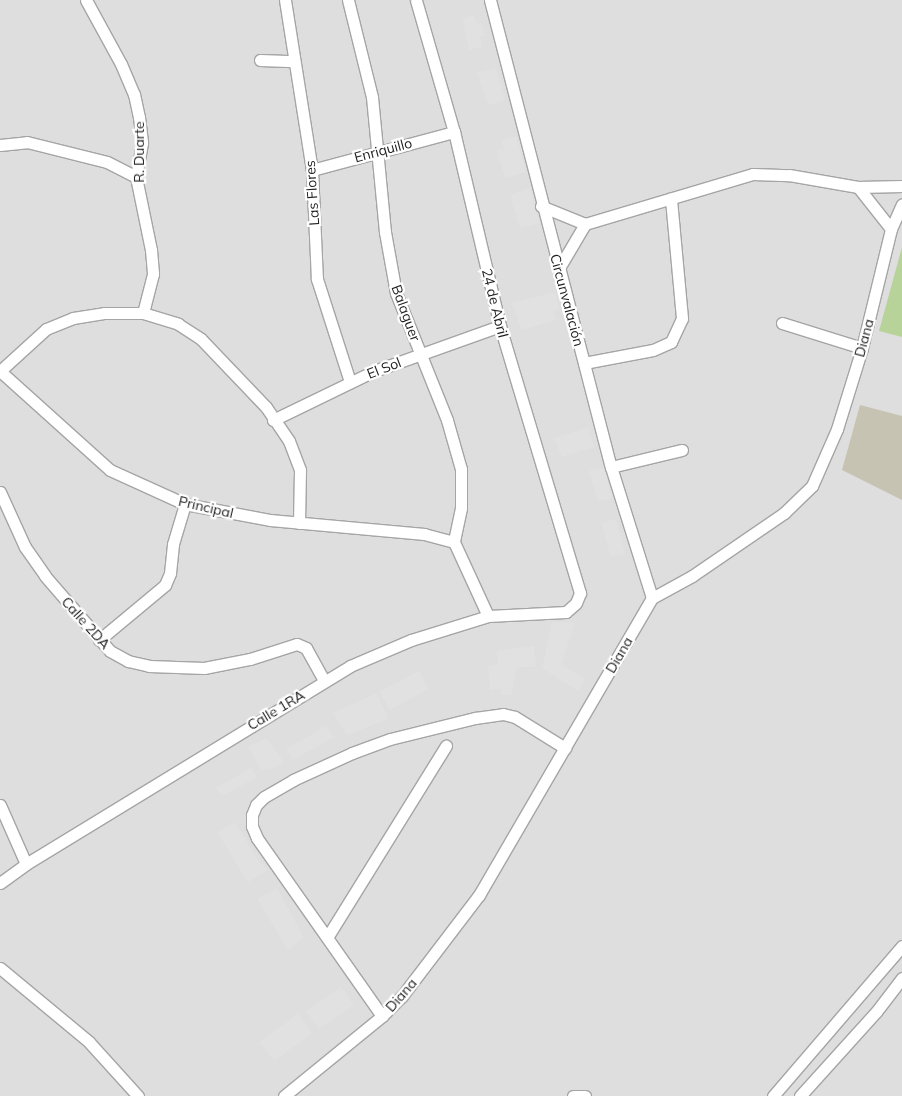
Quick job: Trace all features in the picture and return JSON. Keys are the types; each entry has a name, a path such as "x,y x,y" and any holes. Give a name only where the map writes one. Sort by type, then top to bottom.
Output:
{"street":[{"name":"R. Duarte","path":"86,0 121,64 134,94 140,117 142,143 136,178 151,250 153,274 143,314"},
{"name":"Las Flores","path":"285,0 312,170 317,279 350,382"},
{"name":"Balaguer","path":"348,0 372,98 385,232 396,294 447,420 461,469 461,508 454,542"},
{"name":"24 de Abril","path":"416,0 454,132 500,326 580,593 576,603"},
{"name":"Circunvalación","path":"490,0 611,466 652,598"},
{"path":"260,60 294,61"},
{"name":"Enriquillo","path":"312,170 377,151 454,132"},
{"path":"0,145 28,142 107,162 136,178"},
{"path":"542,206 585,224 752,174 789,175 858,187 902,186"},
{"path":"858,187 892,229"},
{"path":"584,363 653,350 671,342 682,318 671,199"},
{"name":"Diana","path":"284,1096 382,1016 402,996 479,896 652,598 692,576 784,513 812,486 837,429 862,348 892,229 902,204"},
{"path":"559,268 585,224"},
{"path":"0,371 42,333 72,318 104,313 143,314 178,324 201,339 266,407 289,441 300,470 299,523"},
{"path":"782,323 862,348"},
{"name":"El Sol","path":"273,420 350,382 500,326"},
{"name":"Principal","path":"0,371 110,470 185,504 270,520 424,534 454,542"},
{"path":"611,466 682,450"},
{"name":"Calle 2DA","path":"0,492 25,547 45,576 110,651 128,660 148,666 183,669 221,666 297,644 306,648 324,680"},
{"path":"100,640 165,585 170,573 173,544 185,504"},
{"path":"454,542 488,616"},
{"name":"Calle 1RA","path":"0,883 26,864 324,680 350,666 411,640 488,616 566,612 576,603"},
{"path":"382,1016 328,936 257,838 252,826 252,814 256,805 264,796 325,765 390,738 435,726 490,715 503,714 515,717 565,748"},
{"path":"328,936 446,746"},
{"path":"0,805 26,864"},
{"path":"773,1096 902,946"},
{"path":"0,968 89,1042 138,1096"},
{"path":"800,1096 876,1012 902,978"},
{"path":"573,1096 585,1096"}],"shaded area":[{"path":"0,0 902,0 902,1096 0,1096"},
{"path":"474,15 477,24 481,23 485,35 480,36 482,47 469,50 462,18"},
{"path":"496,68 505,101 488,105 477,72"},
{"path":"516,136 526,172 505,178 497,151 504,149 502,140"},
{"path":"530,188 540,223 520,228 510,195"},
{"path":"555,292 560,309 553,311 556,320 521,330 512,303"},
{"path":"860,405 902,416 902,500 842,470"},
{"path":"588,428 594,447 562,457 554,438"},
{"path":"604,468 612,498 598,501 589,471"},
{"path":"616,519 625,554 611,557 601,523"},
{"path":"552,622 575,623 561,665 585,679 578,691 542,668"},
{"path":"534,646 536,667 517,667 511,695 502,695 501,689 490,690 488,666 498,664 497,651"},
{"path":"419,671 428,689 390,710 379,692"},
{"path":"377,693 388,719 347,735 333,713"},
{"path":"326,726 334,737 293,760 286,749"},
{"path":"266,738 284,762 274,768 262,770 248,747"},
{"path":"251,768 257,777 222,796 216,788"},
{"path":"235,822 259,861 268,870 248,882 217,832"},
{"path":"277,888 304,938 288,950 257,899"},
{"path":"341,987 354,1005 319,1029 306,1011"},
{"path":"298,1014 312,1034 274,1061 259,1042"}],"green space":[{"path":"902,247 902,337 879,331"}]}
